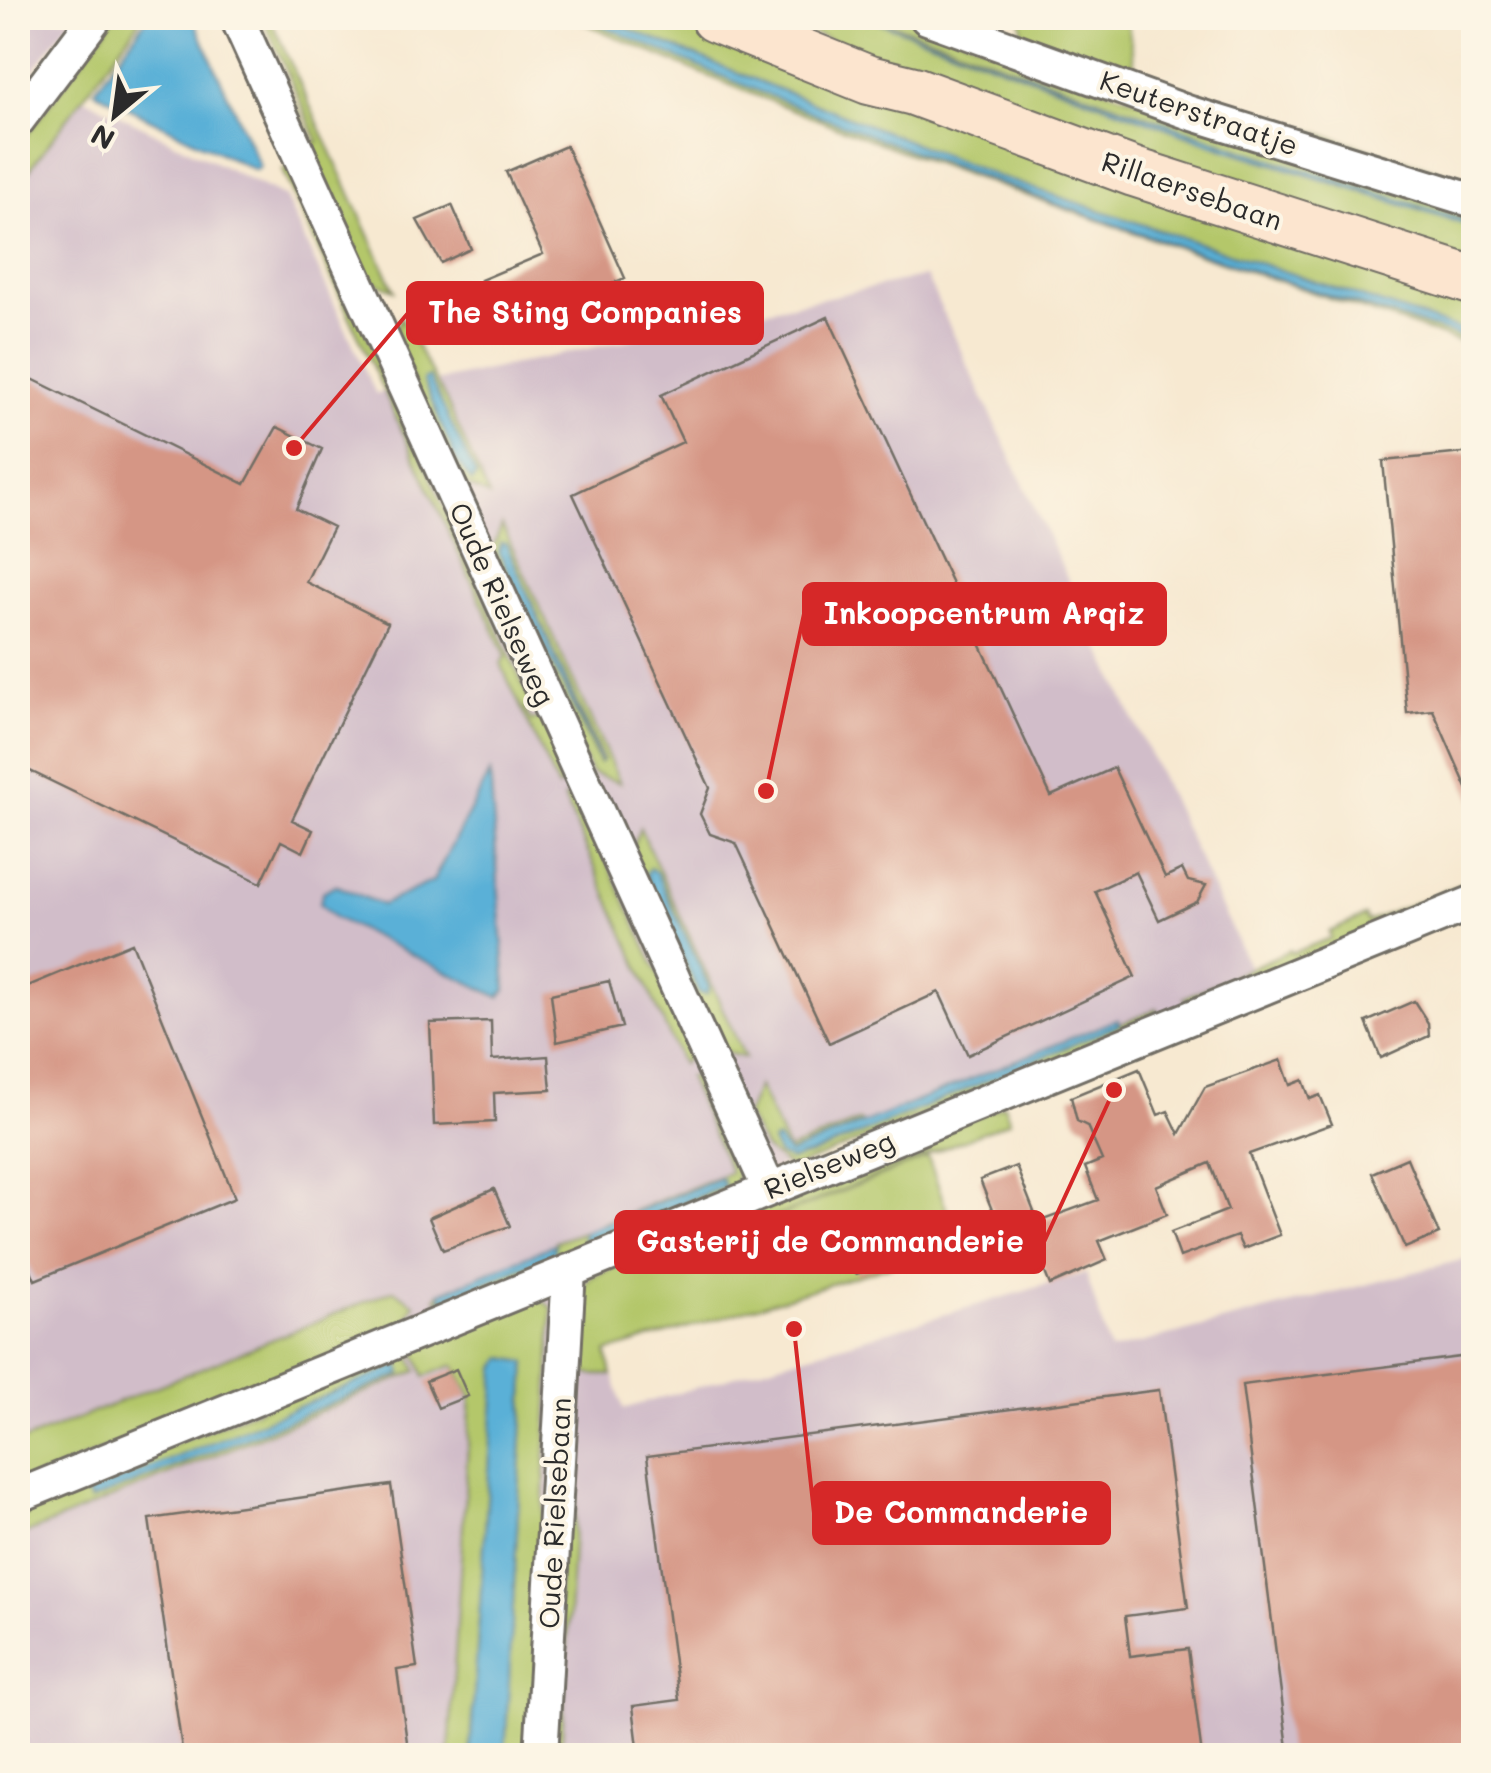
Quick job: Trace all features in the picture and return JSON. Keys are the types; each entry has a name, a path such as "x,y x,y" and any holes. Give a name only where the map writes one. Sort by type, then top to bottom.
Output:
{"street":[{"path":"18,120 95,18"},
{"name":"Oude Rielseweg","path":"237,18 769,1190"},
{"name":"Rillaersebaan","path":"715,18 869,80 914,91 1134,172 1474,281"},
{"name":"Rillaersebaan","path":"756,18 874,67 914,91"},
{"name":"Keuterstraatje","path":"927,18 1190,113 1474,200"},
{"name":"Rielseweg","path":"18,1496 1474,902"},
{"name":"Oude Rielsebaan","path":"542,1756 569,1271"}],"shaded area":[{"path":"18,18 72,18 32,72 285,197 376,394 926,276 1254,977 578,1248 623,1409 1086,1273 1110,1351 1473,1257 1473,1755 18,1755"}],"green space":[{"path":"114,18 142,18 18,185 18,147"},
{"path":"248,18 256,18 313,143 318,142 263,18 270,18 394,290 367,279"},
{"path":"573,18 585,18 1003,186 1473,340 1473,346 1132,232 907,153 683,66"},
{"path":"601,18 692,18 1473,296 1473,334 996,176"},
{"path":"774,18 868,18 1222,148 1473,227 1473,267 1119,152"},
{"path":"877,18 909,18 1092,85 1473,206 1473,223 1245,151"},
{"path":"945,18 976,18 1022,35 1021,18 1127,18 1136,75 1473,182 1473,194"},
{"path":"292,166 532,705 525,708 531,721 542,718 568,776 558,788 503,669 501,663 506,656 282,170"},
{"path":"401,317 446,400 489,496 460,483 393,337"},
{"path":"502,525 620,783 591,773 491,552","holes":["501,543 506,545 603,760 599,763 499,552"]},
{"path":"564,798 578,798 694,1052 682,1064"},
{"path":"640,828 745,1058 717,1050 629,856"},
{"path":"1473,880 1473,890 1192,1005 1184,998 1290,950 1292,953 1331,938 1329,932 1365,916 1368,922"},
{"path":"1157,1009 1156,1020 791,1169 765,1149 746,1115 758,1086 788,1150 860,1121 862,1124 788,1154 772,1142 790,1160 810,1155"},
{"path":"704,1076 740,1156 734,1193 449,1309 436,1298 440,1293 443,1300 554,1254 555,1242 583,1232 585,1240 724,1187 721,1178 602,1224 730,1172 688,1077"},
{"path":"1004,1105 1010,1121 715,1242 928,1157 959,1245 607,1352 612,1375 591,1375 576,1367 581,1289 591,1277"},
{"path":"394,1290 415,1304 404,1327 18,1485 18,1443"},
{"path":"537,1298 552,1307 533,1755 505,1755 526,1362 506,1358 496,1367 470,1755 449,1755 471,1396 454,1365 425,1376 412,1346"},
{"path":"407,1348 417,1371 18,1537 18,1508","holes":["402,1373 90,1501 87,1494"]},
{"path":"578,1460 561,1755 549,1756 566,1467"}],"water":[{"path":"147,18 193,18 260,167 255,170 94,91"},
{"path":"585,18 601,18 996,176 1473,334 1473,340 1136,232 913,152"},
{"path":"868,18 1245,151 1473,223 1473,227 1222,148"},
{"path":"429,377 476,476 472,482 457,462 423,380"},
{"path":"501,543 506,544 601,763 499,552"},
{"path":"490,773 506,990 499,997 334,917 320,903 323,892 335,885 382,905 433,881"},
{"path":"650,868 656,872 709,987 707,994 699,993 646,874"},
{"path":"1118,1019 1119,1025 810,1155 790,1160 779,1155 772,1142 777,1139 789,1154"},
{"path":"721,1178 724,1186 583,1241 583,1232"},
{"path":"555,1244 554,1254 443,1300 440,1293"},
{"path":"503,1358 526,1362 505,1755 470,1755 496,1367"},
{"path":"400,1365 402,1374 90,1501 86,1494"}],"building":[{"path":"566,146 625,278 503,330 481,280 543,254 506,172"},
{"path":"452,205 471,249 441,263 417,220"},
{"path":"828,317 1051,796 1114,768 1165,877 1182,869 1188,881 1206,885 1197,902 1159,920 1136,872 1095,891 1135,977 968,1055 939,992 829,1043 736,843 710,834 700,814 710,788 573,494 683,442 661,395"},
{"path":"18,372 245,484 277,427 322,449 296,509 333,527 306,582 388,623 292,820 313,830 303,852 281,841 261,883 18,765"},
{"path":"1474,452 1474,804 1433,710 1407,713 1383,461"},
{"path":"132,943 235,1198 35,1280 18,1238 18,990"},
{"path":"609,981 622,1027 557,1042 551,994"},
{"path":"1414,1001 1428,1023 1429,1036 1381,1058 1366,1022"},
{"path":"491,1021 492,1060 548,1056 551,1090 494,1093 495,1122 434,1125 430,1023"},
{"path":"1281,1060 1290,1085 1303,1080 1310,1099 1320,1095 1332,1124 1249,1154 1280,1235 1243,1249 1237,1236 1180,1257 1171,1232 1228,1210 1210,1163 1156,1186 1167,1214 1099,1241 1107,1260 1050,1285 1027,1227 1032,1225 1002,1235 980,1180 1016,1166 1038,1222 1098,1200 1085,1167 1102,1160 1087,1126 1077,1121 1071,1097 1139,1069 1158,1115 1168,1111 1179,1134 1205,1087"},
{"path":"1407,1158 1439,1234 1405,1248 1372,1173"},
{"path":"494,1189 510,1226 443,1250 429,1218"},
{"path":"876,1245 882,1266 856,1274 850,1253"},
{"path":"1468,1356 1474,1401 1474,1756 1289,1756 1242,1385"},
{"path":"456,1369 468,1396 438,1408 426,1381"},
{"path":"1159,1390 1188,1608 1125,1616 1130,1656 1188,1649 1202,1756 639,1756 633,1706 679,1700 647,1456"},
{"path":"391,1485 417,1667 397,1670 409,1756 183,1756 149,1519"}],"place":[{"name":"The Sting Companies","path":"294,448"},
{"name":"Inkoopcentrum Arqiz","path":"766,791"},
{"name":"Gasterij de Commanderie","path":"1114,1090"},
{"name":"De Commanderie","path":"794,1329"}]}
